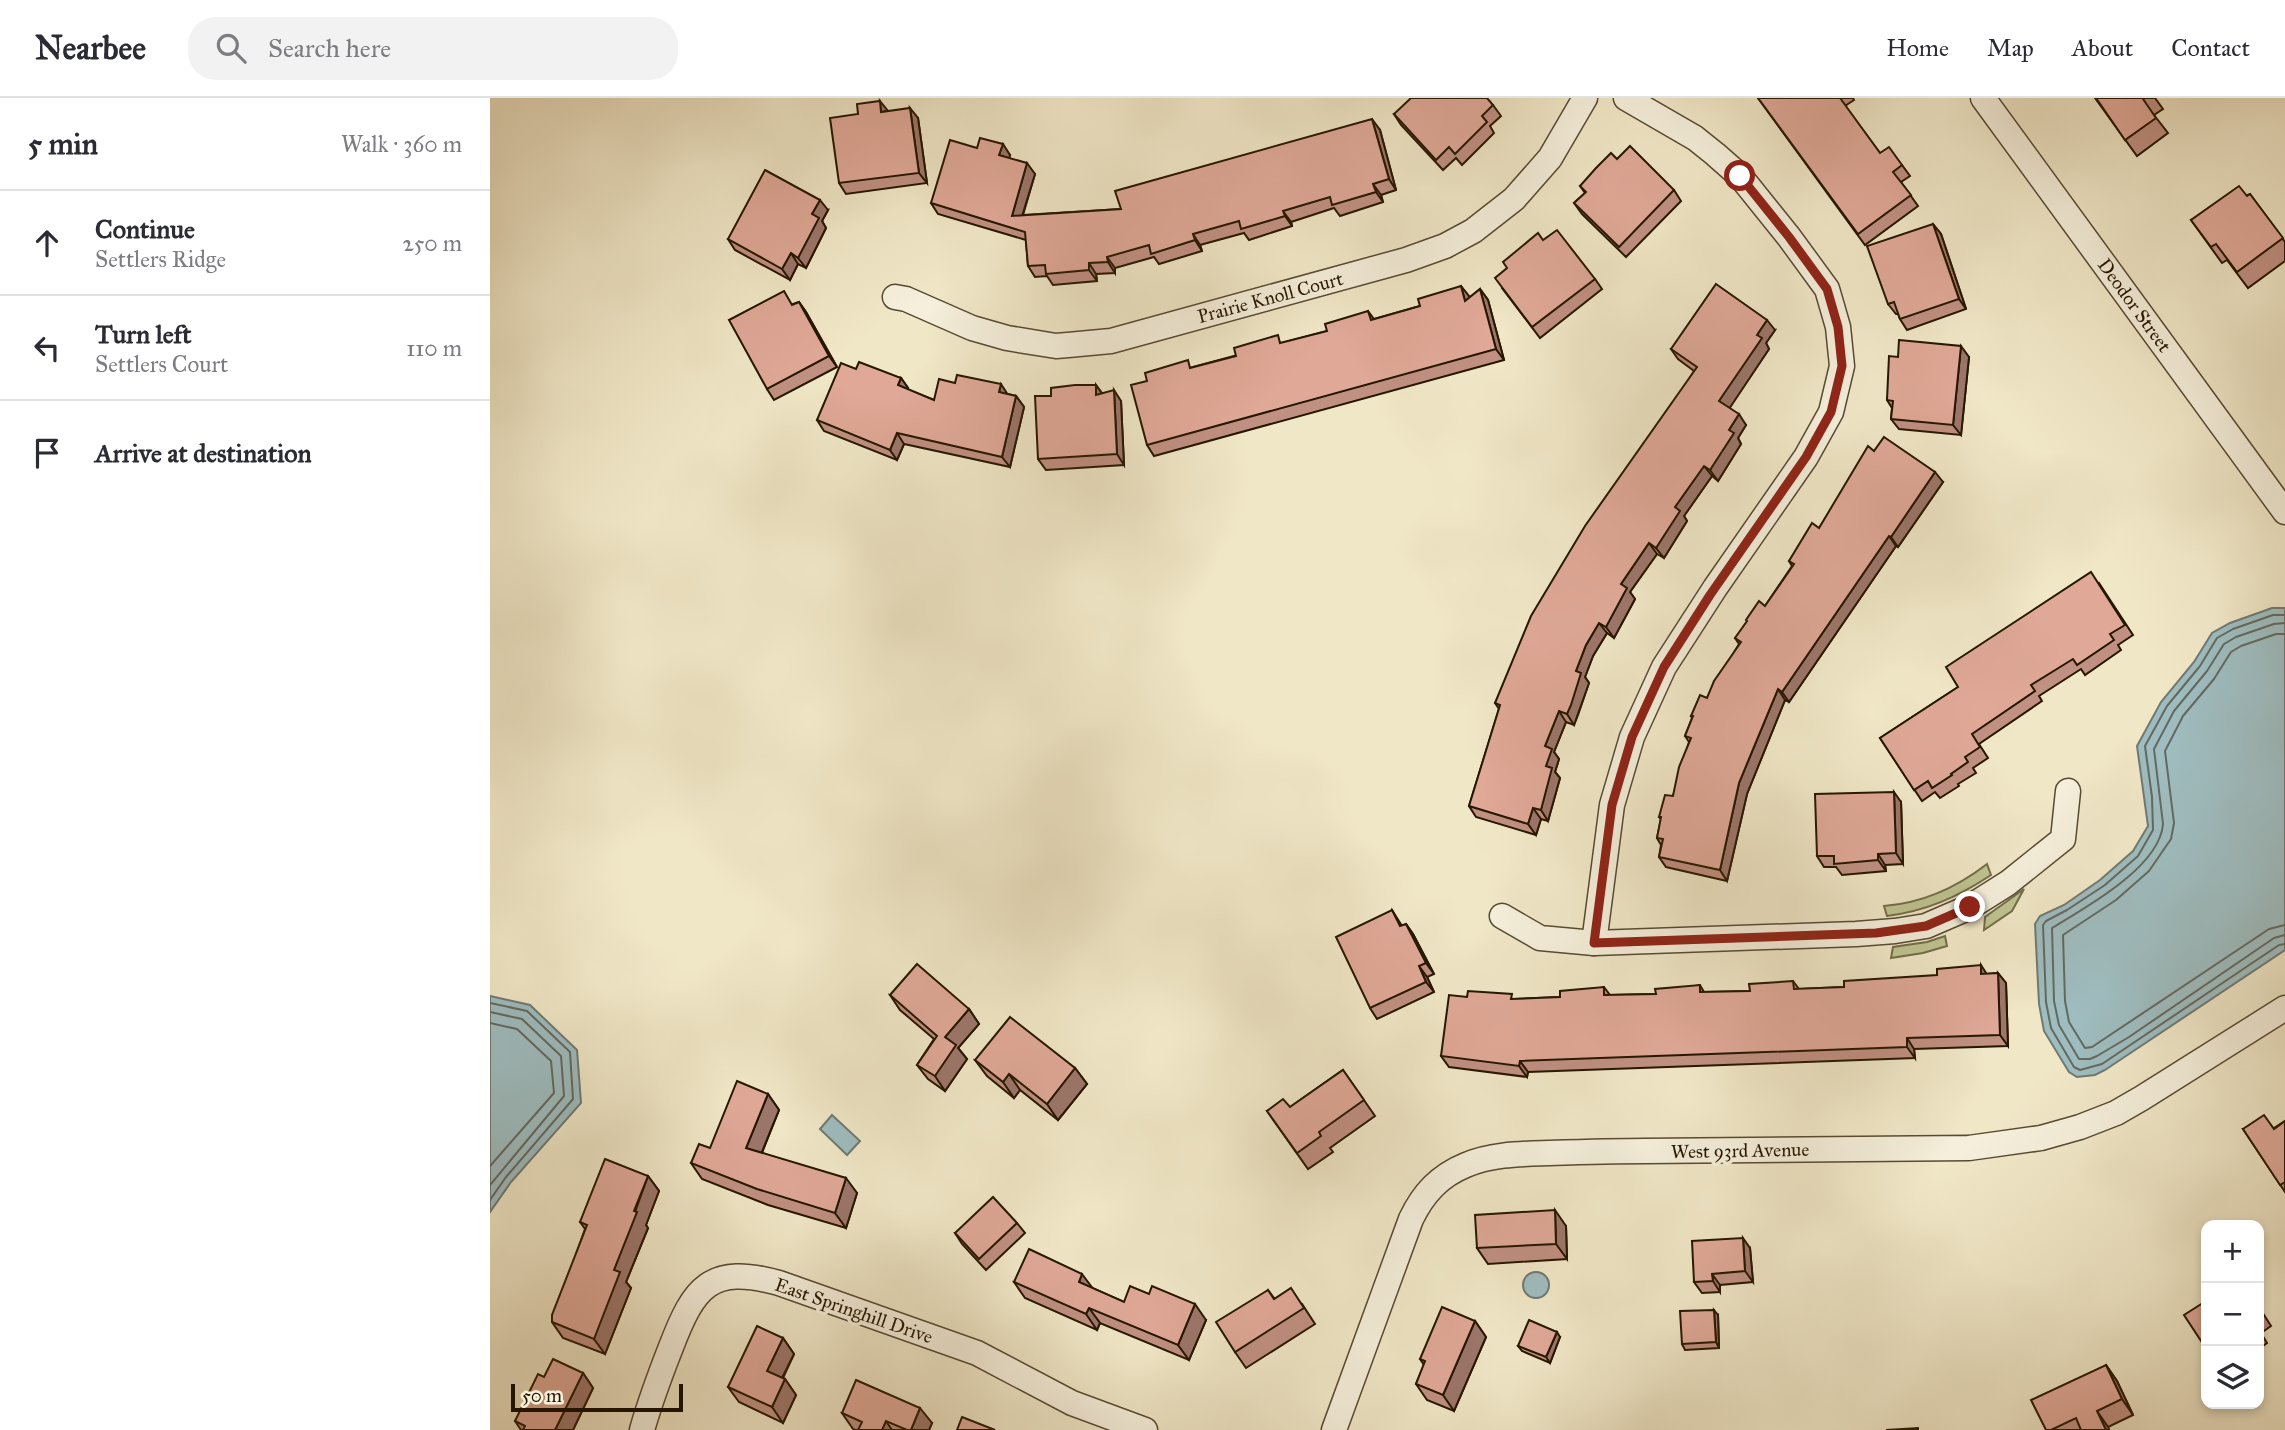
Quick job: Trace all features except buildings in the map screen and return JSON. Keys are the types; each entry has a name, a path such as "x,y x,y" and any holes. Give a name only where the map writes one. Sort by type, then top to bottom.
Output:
{"street":[{"name":"Prairie Knoll Court","path":"895,297 972,328 1056,346 1111,341 1406,260 1445,246 1473,231 1514,199 1550,158 1585,98"},
{"path":"1594,943 1612,805 1632,737 1664,667 1710,595 1806,457 1831,412 1842,366 1838,327 1827,289 1740,176 1695,138 1626,98"},
{"name":"Deodor Street","path":"1983,98 2285,512"},
{"path":"1502,916 1540,938 1594,943 1856,934 1926,926 1970,907 2008,883 2063,839 2068,790"},
{"name":"West 93rd Avenue","path":"1334,1430 1410,1219 1421,1198 1435,1184 1449,1172 1467,1164 1501,1156 1534,1153 1969,1148 2020,1143 2071,1130 2116,1112 2285,1008"},
{"name":"East Springhill Drive","path":"642,1430 677,1332 694,1297 710,1283 745,1275 779,1283 977,1353 1072,1403 1145,1430"}],"green space":[{"path":"1987,864 1991,875 1966,890 1928,907 1887,916 1884,906 1926,898 1963,880"},
{"path":"2024,889 2012,911 1984,930 1985,917"},
{"path":"1945,936 1947,946 1891,958 1893,947 1927,942"}],"water":[{"path":"2272,608 2285,608 2285,950 2105,1070 2095,1075 2077,1077 2069,1072 2044,1031 2039,1004 2035,924 2040,916 2064,905 2100,880 2133,851 2148,826 2137,746 2161,702 2194,662 2212,633 2230,623"},
{"path":"490,996 530,1005 577,1050 581,1103 511,1182 490,1212"},
{"path":"832,1115 860,1141 847,1155 820,1129"},
{"path":"1536,1272 1545,1276 1549,1285 1545,1294 1536,1298 1527,1294 1523,1285 1527,1276"}],"route":[{"path":"1740,176 1827,289 1838,327 1842,366 1831,412 1806,457 1710,595 1664,667 1632,737 1612,805 1594,943 1876,933 1926,926 1970,907"}]}
